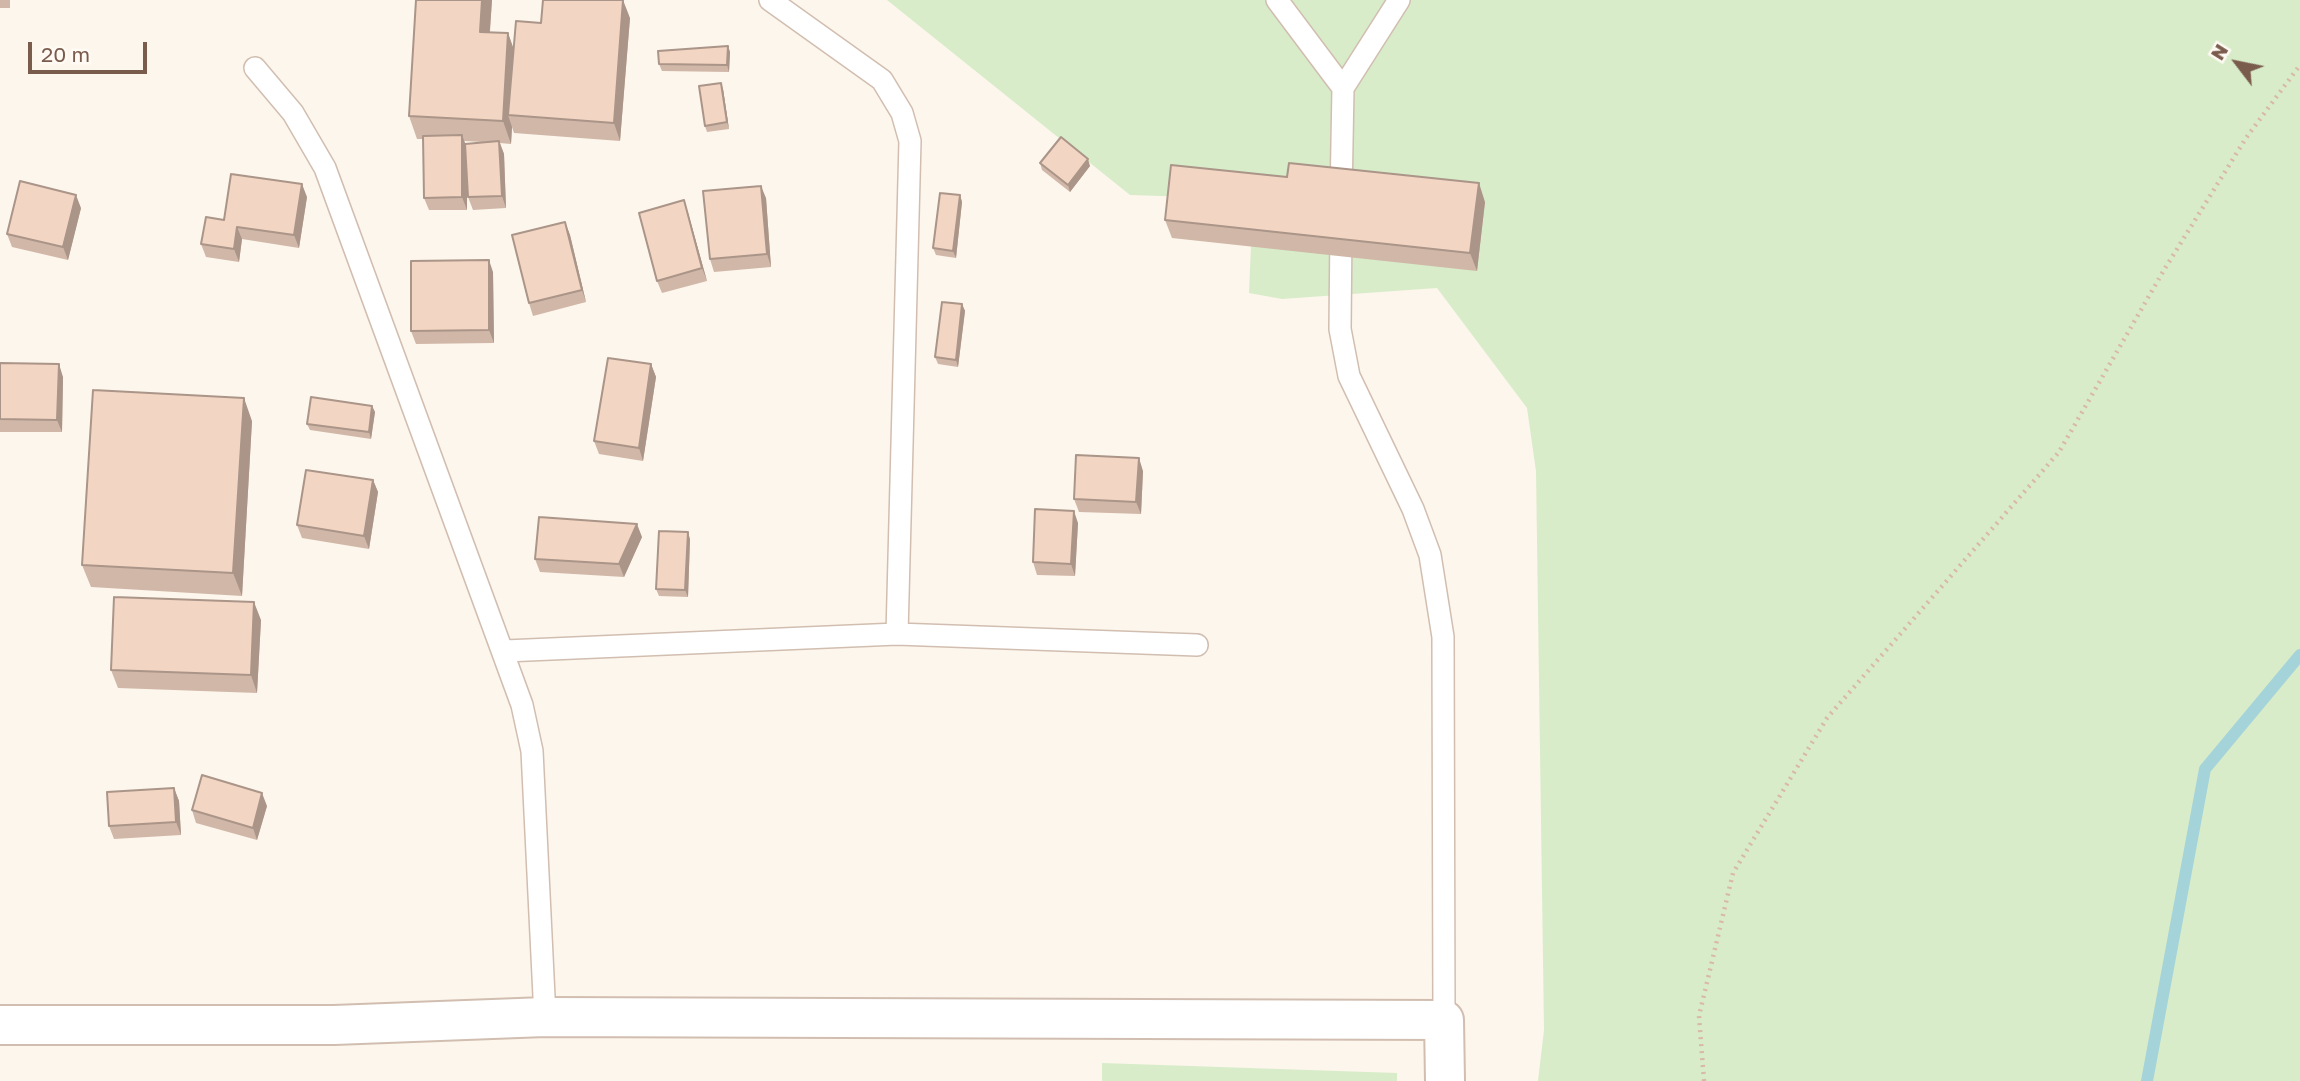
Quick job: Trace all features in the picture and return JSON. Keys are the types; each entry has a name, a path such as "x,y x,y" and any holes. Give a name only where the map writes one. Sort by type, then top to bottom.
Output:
{"street":[{"path":"0,1025 334,1025 545,1017 1444,1020 1445,1081"}],"lane":[{"path":"770,0 882,80 902,113 910,141 897,634"},
{"path":"1277,0 1343,88"},
{"path":"1399,0 1343,88 1340,329 1349,376 1413,509 1430,555 1443,637 1444,1020"},
{"path":"255,68 293,113 325,168 505,651 522,705 531,751 545,1017"},
{"path":"505,651 897,634 1197,645"}],"path":[{"path":"1704,1081 1699,1016 1733,873 1828,718 2059,452 2171,259 2246,138 2300,65"}],"green space":[{"path":"887,0 2300,0 2300,1081 1538,1081 1544,1030 1536,471 1527,408 1437,288 1282,299 1249,293 1253,199 1130,195"},
{"path":"1102,1063 1397,1073 1397,1081 1102,1081"}],"building":[{"path":"416,0 482,0 480,32 508,33 503,121 409,116"},
{"path":"543,0 623,0 614,123 508,115 516,21 541,23"},
{"path":"728,46 727,65 659,64 658,51"},
{"path":"721,83 727,122 705,126 699,86"},
{"path":"462,135 462,197 424,198 423,136"},
{"path":"1061,137 1088,159 1068,185 1040,163"},
{"path":"499,141 502,196 468,197 465,144"},
{"path":"1289,163 1479,183 1470,253 1165,220 1171,165 1287,177"},
{"path":"231,174 302,184 294,235 237,227 234,249 201,244 206,217 224,220"},
{"path":"20,181 76,195 63,247 7,234"},
{"path":"761,186 767,254 710,259 703,191"},
{"path":"940,193 960,195 953,251 933,248"},
{"path":"684,200 702,268 657,281 639,213"},
{"path":"565,222 582,290 529,303 512,235"},
{"path":"489,260 489,330 411,331 411,261"},
{"path":"942,302 962,304 956,360 935,357"},
{"path":"608,358 651,364 639,448 594,441"},
{"path":"0,363 59,364 57,420 0,419"},
{"path":"93,390 244,398 233,573 82,565"},
{"path":"311,397 372,406 369,432 307,424"},
{"path":"1076,455 1139,458 1136,502 1074,499"},
{"path":"306,470 373,480 364,536 297,525"},
{"path":"1035,509 1074,511 1071,564 1033,562"},
{"path":"539,517 637,524 619,564 535,559"},
{"path":"659,531 688,532 685,590 656,589"},
{"path":"114,597 254,602 251,675 111,670"},
{"path":"202,775 262,793 253,828 192,810"},
{"path":"174,788 176,822 109,826 107,792"}],"waterway":[{"path":"2147,1081 2205,769 2300,655"}]}
